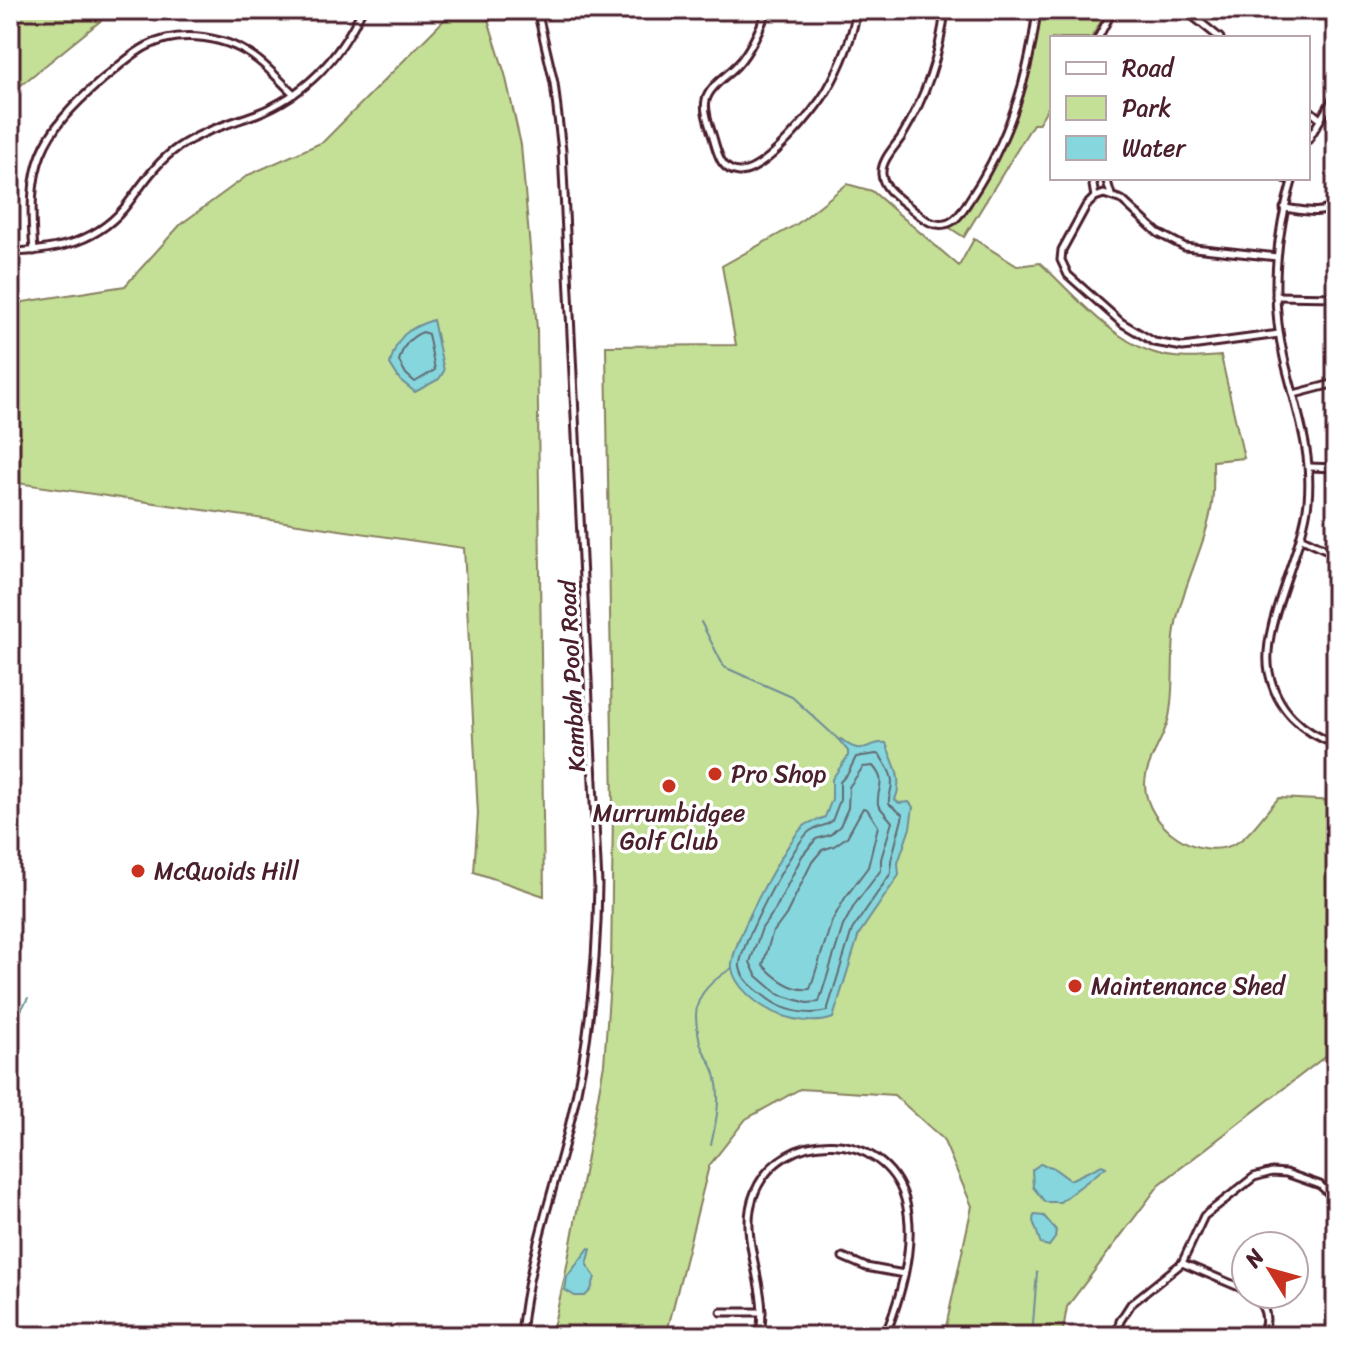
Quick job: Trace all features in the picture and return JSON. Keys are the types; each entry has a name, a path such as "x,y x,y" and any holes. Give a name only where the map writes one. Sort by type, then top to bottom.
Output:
{"street":[{"path":"10,252 64,246 97,232 118,216 152,170 176,149 203,132 256,114 294,94 314,78 337,54 362,10"},
{"name":"Kambah Pool Road","path":"521,1336 533,1259 569,1127 584,1053 596,951 598,884 562,151 554,83 537,10"},
{"path":"767,10 744,57 711,90 705,103 718,155 734,171 750,170 774,152 811,113 839,68 857,10"},
{"path":"945,10 937,53 923,96 903,135 884,162 882,173 890,190 925,220 940,225 956,218 977,188 1003,139 1028,64 1037,10"},
{"path":"1099,36 1113,10"},
{"path":"1185,10 1218,36"},
{"path":"1325,10 1336,17"},
{"path":"34,251 31,194 43,146 65,114 136,52 171,38 220,41 260,61 294,94"},
{"path":"1310,136 1336,94"},
{"path":"1310,111 1320,119"},
{"path":"1094,180 1095,197"},
{"path":"1107,180 1111,195"},
{"path":"1293,180 1284,208 1277,257 1276,296 1279,334 1304,432 1309,467 1308,502 1302,538 1271,634 1269,672 1276,693 1295,722 1312,734 1336,744"},
{"path":"1277,257 1185,247 1158,233 1122,200 1111,195 1095,197 1086,206 1062,250 1062,264 1068,275 1134,333 1154,342 1183,347 1279,334"},
{"path":"1284,208 1318,212 1336,205"},
{"path":"1276,296 1336,297"},
{"path":"1294,394 1336,383"},
{"path":"1309,467 1336,468"},
{"path":"1302,538 1336,554"},
{"path":"759,1336 762,1312 749,1221 754,1195 765,1175 788,1154 828,1143 859,1150 881,1163 892,1175 906,1207 904,1274 885,1336"},
{"path":"1117,1336 1120,1321 1131,1304 1182,1263 1204,1216 1262,1173 1281,1172 1310,1180 1336,1200"},
{"path":"843,1257 866,1267 904,1274"},
{"path":"1182,1263 1230,1283"},
{"path":"1261,1336 1266,1325 1264,1310"},
{"path":"721,1312 762,1312"}],"green space":[{"path":"10,10 114,10 10,94"},
{"path":"454,10 485,10 505,74 521,145 537,329 544,896 474,872 478,814 464,548 10,482 10,304 125,286 181,224 248,175 323,142"},
{"path":"1040,10 1108,10 1092,36 1050,36 1050,104 1038,124 1033,124 964,237 950,228 983,184 998,157 1015,117 1033,54"},
{"name":"Murrumbidgee Golf Club","path":"847,184 872,191 959,266 974,239 1017,266 1040,263 1106,325 1136,345 1169,356 1221,356 1244,458 1213,461 1209,518 1175,627 1169,717 1148,768 1145,785 1148,800 1165,827 1178,838 1208,849 1223,848 1238,842 1279,798 1336,801 1336,1048 1160,1184 1067,1307 1062,1336 944,1336 972,1206 943,1139 894,1095 800,1089 746,1119 709,1166 666,1336 551,1336 604,1064 611,968 613,809 606,346 736,345 722,266 797,224"}],"water":[{"path":"433,320 444,371 439,379 415,392 400,380 390,364 404,335"},
{"path":"841,739 855,748 886,743 898,778 895,800 899,803 909,802 913,807 910,828 898,863 899,875 859,934 833,1018 803,1021 773,1012 748,994 734,975 733,957 748,918 784,853 803,827 825,817 832,799 832,779 848,756"},
{"path":"1040,1164 1052,1167 1070,1180 1102,1165 1106,1167 1060,1202 1045,1202 1033,1187 1032,1170"},
{"path":"1034,1215 1044,1216 1056,1230 1049,1246 1041,1244"},
{"path":"589,1248 587,1265 595,1277 591,1290 585,1296 575,1296 565,1290 567,1277"}],"waterway":[{"path":"701,622 724,667 792,697 839,740"},
{"path":"711,1145 718,1095 714,1070 700,1044 696,1011 702,994 732,968"},
{"path":"10,1029 28,998"},
{"path":"1032,1336 1037,1272"}],"place":[{"name":"Pro Shop","path":"715,774"},
{"name":"Murrumbidgee Golf Club","path":"669,786"},
{"name":"McQuoids Hill","path":"138,871"},
{"name":"Maintenance Shed","path":"1075,986"}]}
